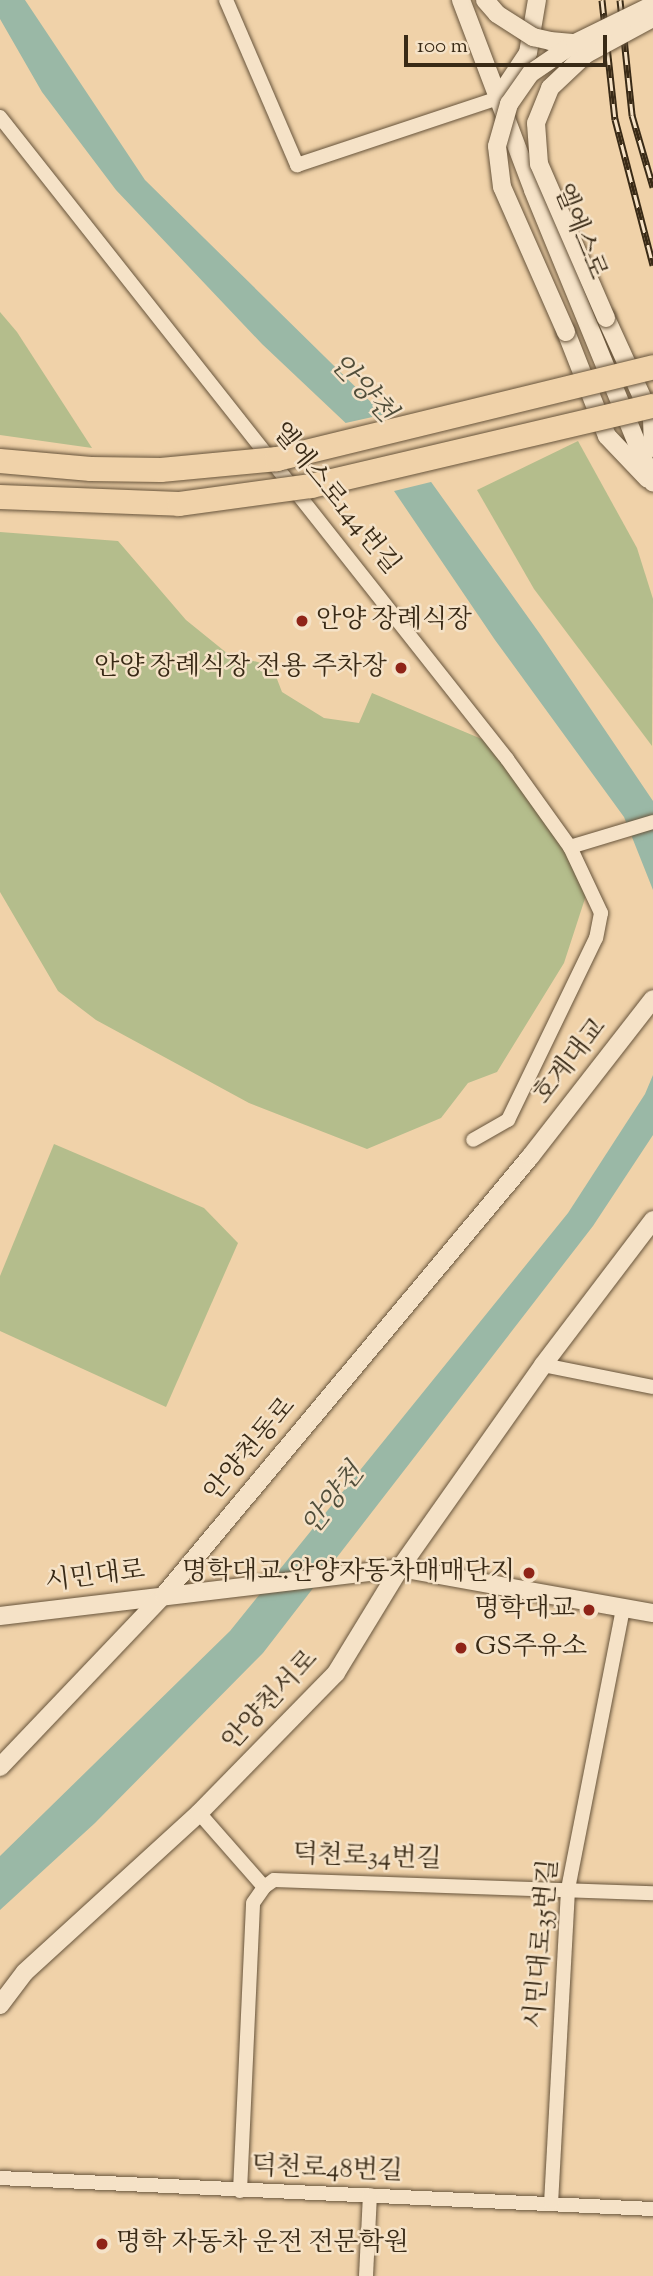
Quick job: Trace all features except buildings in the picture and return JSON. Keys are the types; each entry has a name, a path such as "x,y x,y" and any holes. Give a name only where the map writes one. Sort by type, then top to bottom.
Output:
{"highway":[{"path":"0,461 91,469 161,470 277,459 653,367"},
{"path":"0,497 179,504 311,486 653,406"}],"street":[{"path":"226,0 297,165 498,98 528,53 537,14 537,0"},
{"name":"엘에스로","path":"461,0 653,484"},
{"path":"485,0 497,15 533,37 575,43"},
{"path":"653,5 575,43 531,73 509,104 497,146 502,187 566,332 607,436 653,484"},
{"path":"653,18 586,54 550,88 536,123 539,164 652,419 653,448"},
{"name":"엘에스로144번길","path":"0,117 577,845 601,913 596,938 508,1120 473,1140"},
{"path":"577,845 653,822"},
{"name":"호계대교","path":"530,1157 653,999"},
{"name":"안양천동로","path":"0,1767 164,1595 530,1157"},
{"name":"안양천서로","path":"0,2005 25,1972 199,1813 330,1681 400,1568 543,1365 653,1220"},
{"path":"543,1365 653,1387"},
{"path":"400,1568 653,1613"},
{"name":"시민대로","path":"0,1616 400,1568"},
{"name":"시민대로35번길","path":"551,2204 568,1889 624,1608"},
{"path":"199,1813 264,1886"},
{"name":"덕천로34번길","path":"240,2191 253,1903 264,1886 274,1880 653,1893"},
{"name":"덕천로48번길","path":"0,2178 653,2209"},
{"path":"366,2276 370,2195"}],"green space":[{"path":"0,312 17,332 92,448 0,435"},
{"path":"578,441 637,548 653,599 652,746 534,589 477,490"},
{"path":"0,532 118,541 186,620 228,654 272,666 282,692 324,718 359,723 372,693 496,745 592,877 564,963 497,1072 468,1083 441,1118 367,1149 249,1103 96,1020 58,991 0,892"},
{"path":"54,1144 204,1208 238,1243 166,1407 0,1331 0,1276"}],"shaded area":[{"path":"0,0 25,0 145,180 381,412 540,634 653,801 653,890 624,817 495,640 352,429 262,344 116,190 42,92 0,19"},
{"path":"653,1075 653,1135 593,1226 263,1653 95,1823 0,1910 0,1856 230,1631 568,1213 645,1094"}],"pier":[{"path":"386,414 435,481 390,492 341,424"}],"railway":[{"path":"602,0 615,119 653,265"},
{"path":"620,0 632,115 653,187"}],"place":[{"name":"안양 장례식장","path":"302,621"},
{"name":"안양 장례식장 전용 주차장","path":"401,668"},
{"name":"명학대교.안양자동차매매단지","path":"529,1573"},
{"name":"명학대교","path":"589,1610"},
{"name":"GS주유소","path":"461,1648"},
{"name":"명학 자동차 운전 전문학원","path":"102,2244"}],"water label":[{"name":"안양천","path":"362,389"},
{"name":"안양천","path":"334,1500"}]}
